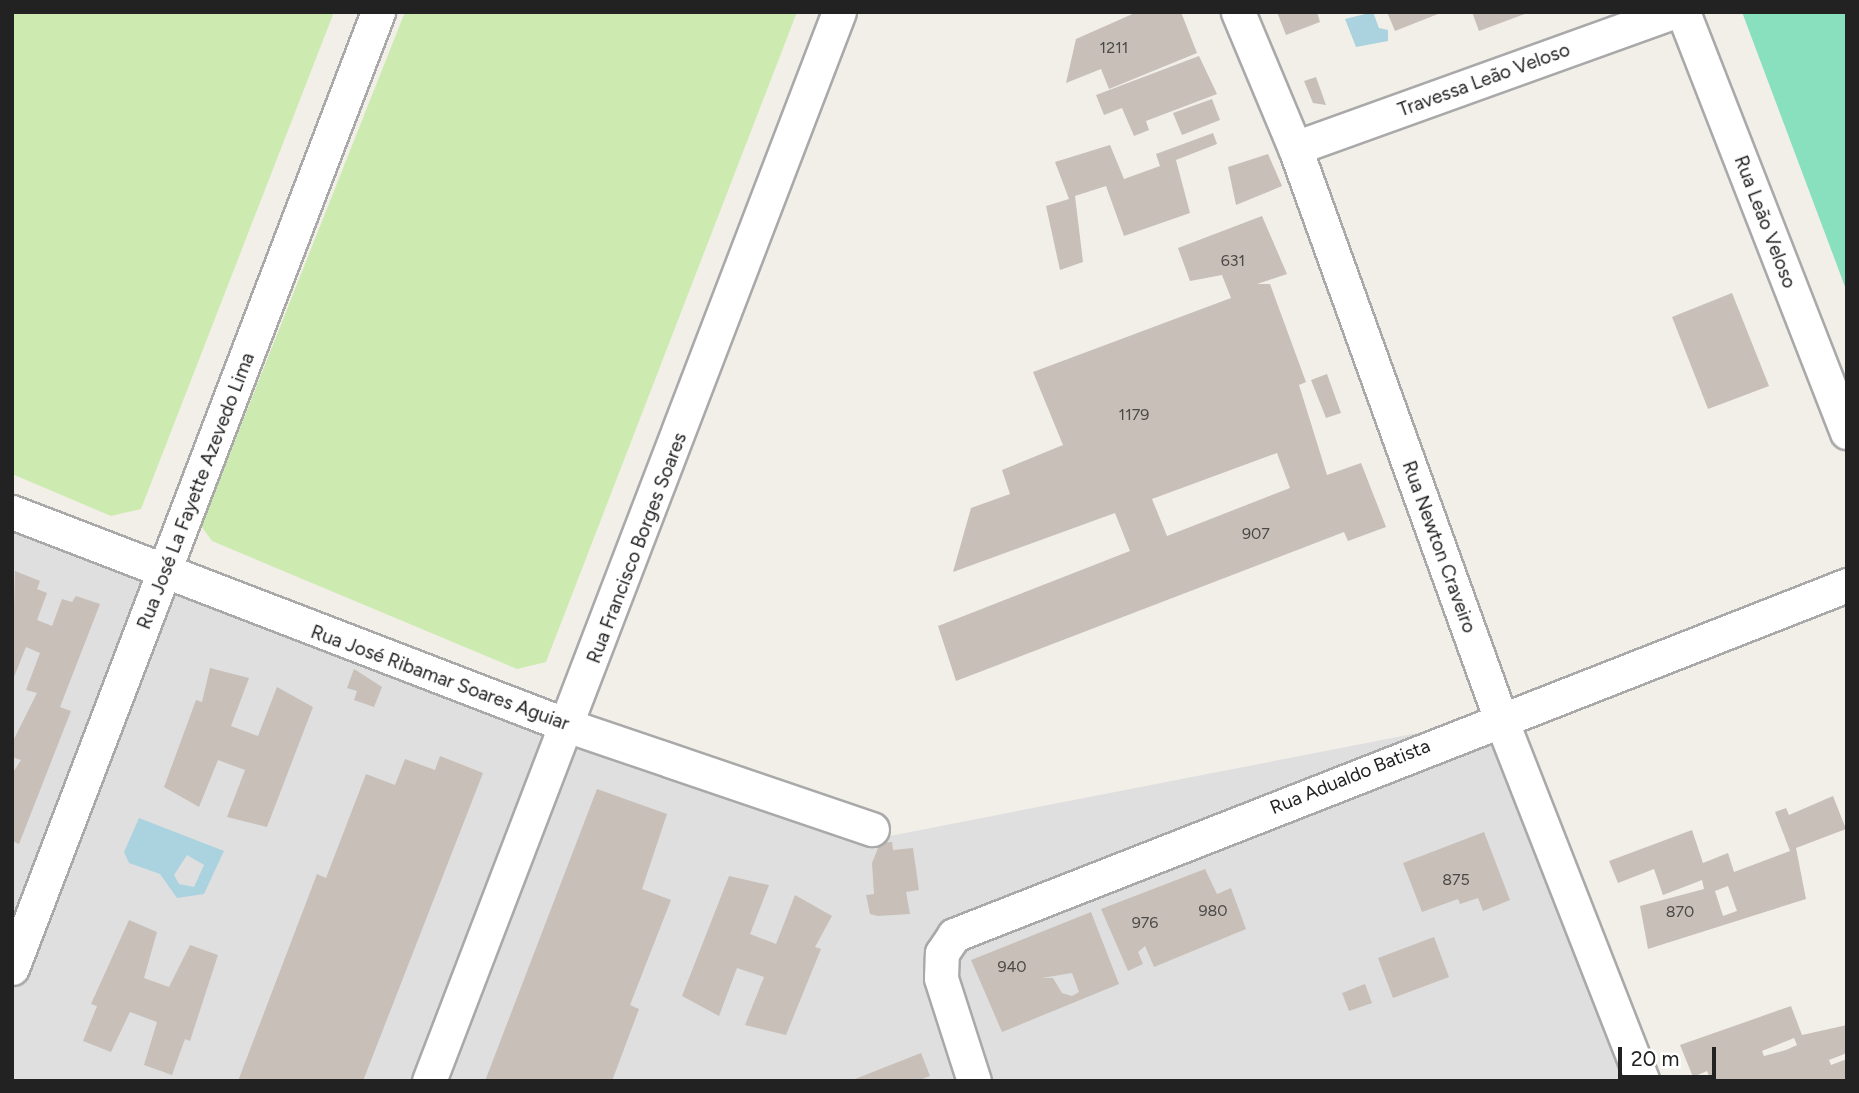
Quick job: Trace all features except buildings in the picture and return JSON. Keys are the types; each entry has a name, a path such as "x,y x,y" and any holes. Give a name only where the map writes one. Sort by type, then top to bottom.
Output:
{"street":[{"name":"Rua José La Fayette Azevedo Lima","path":"12,968 165,575 378,12"},
{"name":"Rua Francisco Borges Soares","path":"429,1081 569,726 839,12"},
{"name":"Rua Newton Craveiro","path":"1238,12 1295,148 1500,717 1643,1081"},
{"name":"Travessa Leão Veloso","path":"1295,148 1672,12"},
{"name":"Rua Leão Veloso","path":"1683,12 1847,432"},
{"name":"Rua José Ribamar Soares Aguiar","path":"12,512 165,575 569,726 872,829"},
{"name":"Rua Adualdo Batista","path":"974,1081 956,1035 941,978 942,953 954,935 1500,717 1847,585"}],"shaded area":[{"path":"12,525 869,840 1500,717 1626,1081 12,1081"}],"green space":[{"path":"12,12 334,12 141,509 111,516 12,474"},
{"path":"405,12 797,12 546,662 517,669 212,541 201,526"},
{"path":"1742,12 1847,12 1847,292"}],"water":[{"path":"1373,12 1379,28 1388,30 1388,41 1356,47 1345,19"},
{"path":"139,818 224,851 204,894 177,898 160,874 129,863 124,852","holes":["187,855 204,865 194,887 179,884 174,875"]}]}
